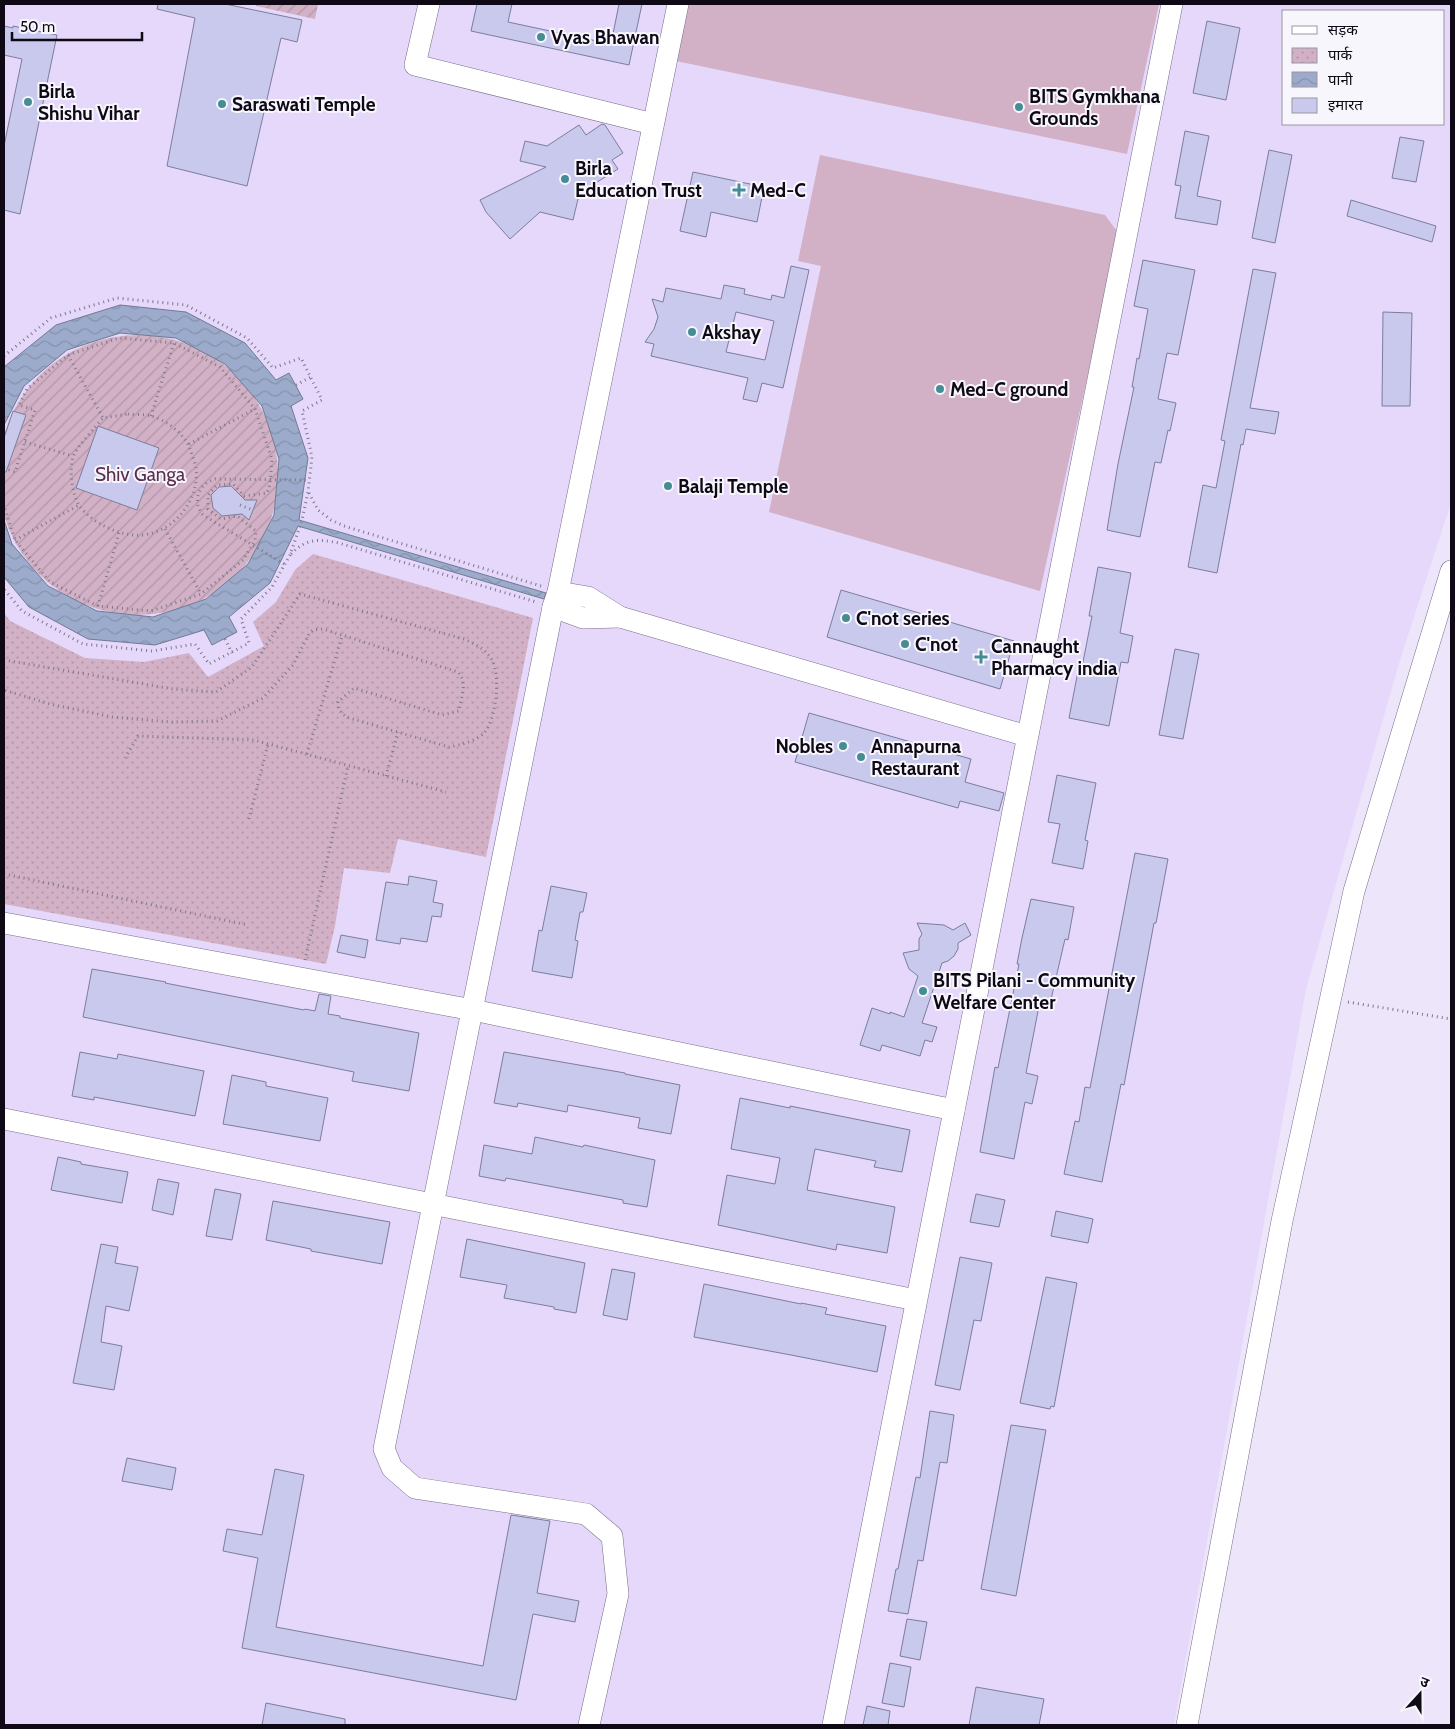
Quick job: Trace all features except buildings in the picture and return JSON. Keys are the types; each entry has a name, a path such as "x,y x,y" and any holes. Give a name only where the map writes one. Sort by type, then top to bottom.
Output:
{"street":[{"path":"429,4 416,65 653,124"},
{"path":"589,1725 618,1594 612,1536 586,1514 416,1488 392,1468 384,1449 678,4"},
{"path":"833,1725 1172,4"},
{"path":"1187,1725 1282,1222 1354,891 1451,570"},
{"path":"556,600 588,597 620,617 1027,736"},
{"path":"4,923 473,1010 954,1110"},
{"path":"4,1119 916,1300"}],"path":[{"path":"4,356 51,318 117,298 186,305 247,338 273,368 301,358 322,400 302,412 312,457 310,480 302,520 290,555"},
{"path":"4,468 16,472 35,410 19,405 27,389 68,355 119,338 174,344 220,367 255,409 272,459 268,491 264,494 244,496 233,484 217,485 208,494 208,509 221,519 237,516 256,531 257,536 243,560 201,594 151,611 98,606 50,582 15,540 4,506"},
{"path":"151,416 174,344"},
{"path":"68,355 103,418"},
{"path":"296,385 310,377"},
{"path":"189,444 255,409"},
{"path":"128,414 151,416 173,427 189,444 196,468 194,492 184,513 165,529 143,535 119,533 98,522 79,505 71,481 73,456 103,418 128,414"},
{"path":"25,442 73,456"},
{"path":"284,564 203,515 197,506 198,493 204,484 215,480 310,480"},
{"path":"308,492 318,510 330,520 556,600"},
{"path":"15,540 79,505"},
{"path":"240,505 254,510"},
{"path":"165,529 201,594"},
{"path":"98,606 119,533"},
{"path":"4,589 22,611 83,644 152,651 195,644 209,664 248,643 241,619 272,587 290,555 298,546 309,541 332,542 556,600"},
{"path":"4,660 173,689 216,692 252,667 300,594 455,637 479,646 492,660 497,679 492,721 483,734 449,747 346,717 339,710 338,702 354,688 442,715 453,713 459,711 464,684 458,672 323,629 313,630 309,634 292,665 263,698 217,721 172,722 112,717 50,704 4,690"},
{"path":"307,754 342,636"},
{"path":"225,639 232,653"},
{"path":"386,776 398,732"},
{"path":"125,758 138,736 254,740 446,792"},
{"path":"248,819 268,744"},
{"path":"301,978 348,766"},
{"path":"4,874 248,925"},
{"path":"1330,998 1451,1019"}],"shaded area":[{"path":"4,4 1451,4 1451,503 1400,660 1306,989 1174,1725 4,1725"}],"green space":[{"path":"257,4 318,4 315,19 256,6"},
{"name":"BITS Gymkhana Grounds","path":"689,4 1159,4 1127,154 676,61"},
{"name":"Med-C ground","path":"820,155 1105,215 1119,234 1040,591 769,512 821,266 798,261"},
{"name":"Shiv Ganga","path":"124,335 152,335 192,345 216,358 227,367 246,386 262,409 272,434 278,461 278,489 268,529 255,553 246,564 227,583 204,599 179,609 152,615 111,613 84,605 60,592 39,574 21,553 8,529 -1,496 0,448 8,421 21,397 39,376 60,358 84,345"},
{"path":"313,554 533,618 486,857 398,839 390,873 344,868 335,926 326,964 4,904 4,613 10,621 85,658 144,662 189,653 208,677 264,646 253,622 276,602 295,570"}],"water":[{"path":"120,305 186,312 245,343 276,380 289,373 303,399 291,406 308,458 299,520 546,593 544,599 298,526 270,583 229,617 237,632 212,645 204,630 155,645 88,639 29,607 4,577 4,520 12,544 48,586 97,611 153,617 206,599 248,564 274,515 279,459 262,406 225,364 176,338 120,333 67,350 24,386 4,425 4,367 56,325"}],"place":[{"name":"Vyas Bhawan","path":"541,37"},
{"name":"Birla Shishu Vihar","path":"28,102"},
{"name":"Saraswati Temple","path":"222,104"},
{"name":"BITS Gymkhana Grounds","path":"1019,107"},
{"name":"Birla Education Trust","path":"565,179"},
{"name":"Med-C","path":"739,190"},
{"name":"Akshay","path":"692,332"},
{"name":"Med-C ground","path":"940,389"},
{"name":"Balaji Temple","path":"668,486"},
{"name":"C'not series","path":"846,618"},
{"name":"C'not","path":"905,644"},
{"name":"Cannaught Pharmacy india","path":"981,657"},
{"name":"Nobles","path":"843,746"},
{"name":"Annapurna Restaurant","path":"861,757"},
{"name":"BITS Pilani - Community Welfare Center","path":"923,991"}]}
